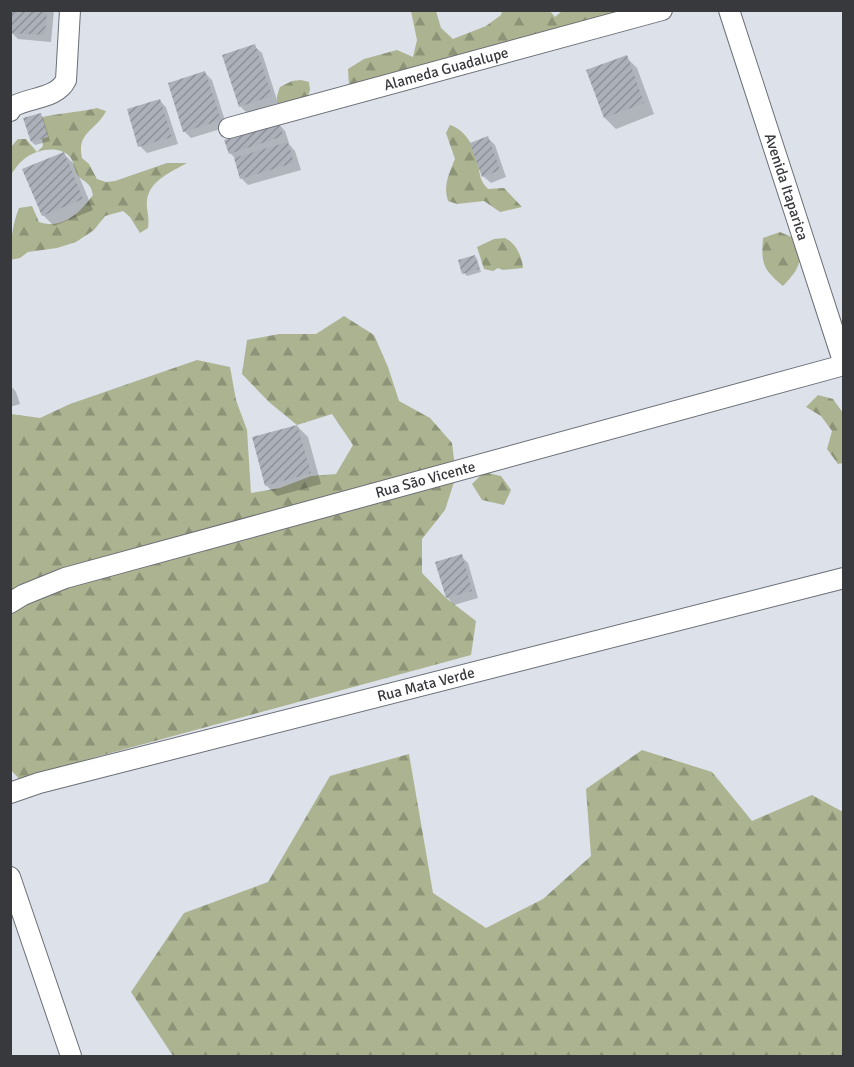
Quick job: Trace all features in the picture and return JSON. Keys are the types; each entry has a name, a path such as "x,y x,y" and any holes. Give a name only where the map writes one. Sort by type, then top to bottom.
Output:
{"street":[{"path":"10,111 12,107 23,101 57,92 62,88 66,80 70,10"},
{"name":"Alameda Guadalupe","path":"229,128 662,10"},
{"name":"Avenida Itaparica","path":"729,10 843,365"},
{"name":"Rua São Vicente","path":"10,603 23,595 65,578 843,365"},
{"name":"Rua Mata Verde","path":"10,793 51,780 843,578"},
{"path":"10,877 71,1056"}],"green space":[{"path":"411,11 436,11 441,28 453,39 486,26 501,15 502,11 550,11 555,17 562,11 618,11 614,18 349,86 348,69 364,59 397,50 413,57 417,40"},
{"path":"292,81 309,82 310,90 307,98 283,111 277,100 280,87"},
{"path":"97,108 106,111 88,132 81,149 82,158 89,164 97,179 106,182 167,163 187,163 159,180 149,192 147,199 148,228 140,233 130,217 123,211 105,216 94,230 76,242 57,248 28,252 20,258 10,260 13,227 19,208 32,206 39,222 55,224 76,214 93,195 88,184 77,174 71,159 65,153 53,150 37,152 43,146 35,119"},
{"path":"450,125 461,131 472,145 480,177 485,186 488,189 504,188 522,207 500,212 484,201 457,204 448,201 446,185 455,159 446,133"},
{"path":"18,139 26,139 37,152 21,162 11,175 11,147"},
{"path":"780,232 796,239 799,254 796,269 783,286 767,270 762,254 763,238"},
{"path":"505,238 518,250 523,268 503,270 498,268 493,271 484,269 477,247 494,239"},
{"path":"344,316 374,335 399,401 430,418 452,443 456,476 445,510 422,539 422,573 446,598 476,621 471,655 96,757 20,780 11,770 11,414 40,418 70,404 197,360 230,367 236,400 247,430 251,493 280,488 311,476 336,474 353,445 332,414 297,425 269,402 242,374 247,340 279,334 316,334"},
{"path":"818,395 833,399 843,413 843,463 838,464 827,449 832,431 821,416 806,407"},
{"path":"484,472 501,476 511,490 504,505 482,500 472,484"},
{"path":"642,750 712,772 752,821 812,795 843,812 843,1056 173,1056 131,992 184,913 268,882 330,776 409,754 433,893 486,928 543,899 591,856 586,789"}],"building":[{"path":"11,10 47,10 45,35 10,33"},
{"path":"255,44 272,96 239,107 222,55"},
{"path":"627,55 644,103 604,118 586,70"},
{"path":"205,71 221,120 183,132 168,83"},
{"path":"160,99 172,137 138,147 127,109"},
{"path":"41,113 48,137 31,142 23,118"},
{"path":"279,122 283,136 229,154 224,140"},
{"path":"488,136 500,170 482,177 470,143"},
{"path":"288,142 294,163 240,179 234,158"},
{"path":"64,152 83,199 42,216 22,169"},
{"path":"475,255 479,269 462,274 458,260"},
{"path":"297,425 311,473 265,486 252,437"},
{"path":"462,554 472,591 446,598 435,562"}]}
